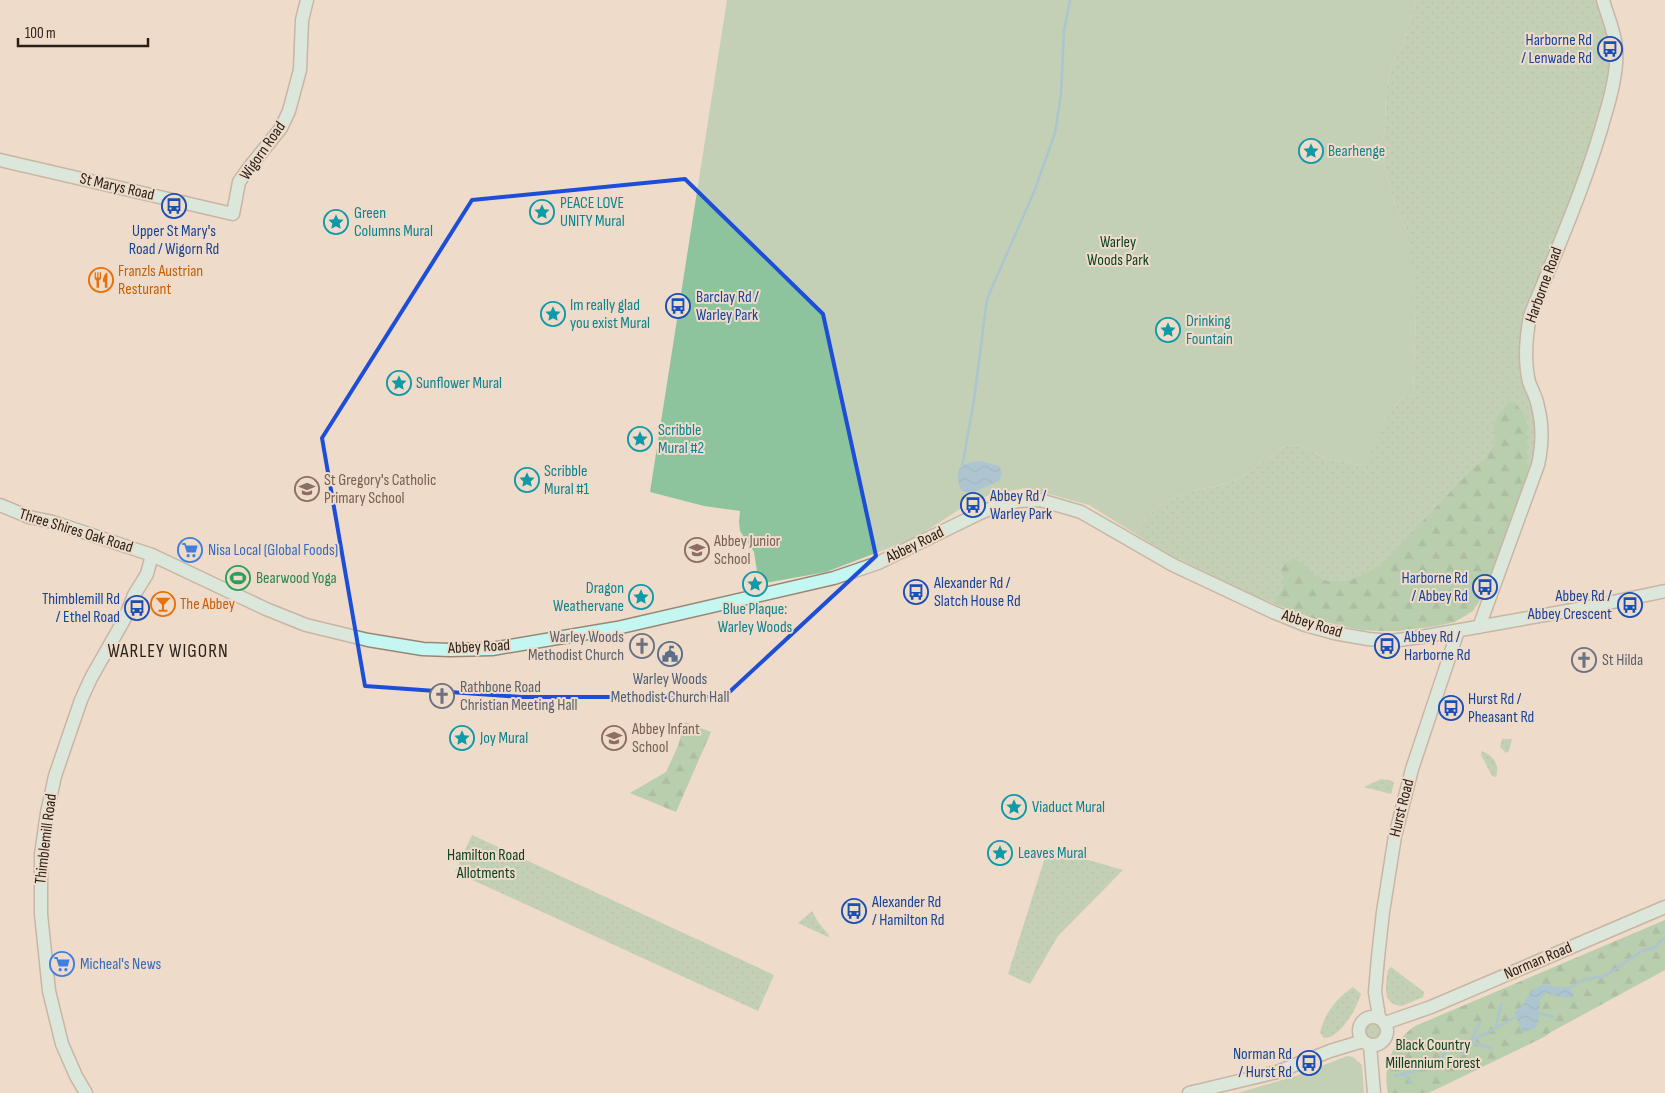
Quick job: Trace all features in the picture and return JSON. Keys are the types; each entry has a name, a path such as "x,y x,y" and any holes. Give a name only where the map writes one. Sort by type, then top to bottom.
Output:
{"street":[{"name":"Wigorn Road","path":"234,214 239,182 281,128 289,111 300,70 302,20 307,0"},
{"name":"Harborne Road","path":"1479,627 1538,465 1542,448 1538,408 1529,381 1526,358 1527,332 1530,316 1601,133 1610,98 1616,63 1616,47 1603,0"},
{"name":"St Marys Road","path":"0,160 234,214"},
{"name":"Abbey Road","path":"152,555 266,609 306,624 368,640 423,649 450,650 492,649 617,628 834,578 878,563 997,506 1018,501 1040,500 1081,512 1173,565 1217,587 1305,625 1334,634 1391,641 1458,631 1665,592"},
{"name":"Three Shires Oak Road","path":"0,505 29,517 53,522 152,555"},
{"name":"Thimblemill Road","path":"86,1093 76,1076 62,1044 50,996 40,914 41,854 55,776 75,716 91,678 147,574 152,555"},
{"name":"Hurst Road","path":"1374,1093 1375,992 1383,912 1395,836 1412,769 1458,631"},
{"name":"Norman Road","path":"1189,1093 1277,1072 1665,907"}],"highlighted area":[{"path":"685,179 823,314 876,556 724,697 522,697 365,686 322,438 472,200"}],"green space":[{"name":"Warley Woods Park","path":"727,0 1416,0 1404,41 1392,65 1386,89 1385,127 1382,146 1383,159 1394,202 1406,230 1415,279 1416,312 1413,395 1400,400 1390,411 1368,462 1360,465 1327,459 1299,445 1285,446 1239,479 1196,490 1168,500 1150,514 1134,533 1089,505 1027,488 987,496 957,511 915,538 826,572 759,584 754,552 740,531 740,511 704,506 650,492"},
{"path":"1416,0 1599,0 1609,35 1611,61 1601,106 1575,189 1527,308 1530,396 1536,428 1535,460 1487,588 1477,605 1468,614 1455,622 1397,631 1363,630 1318,620 1260,598 1170,555 1134,533 1150,514 1168,500 1196,490 1214,487 1239,479 1285,446 1299,445 1327,459 1360,465 1367,462 1390,411 1400,400 1413,395 1416,312 1414,279 1406,230 1394,202 1383,159 1382,146 1385,127 1386,89 1392,65 1404,41"},
{"path":"1509,402 1514,402 1523,412 1527,425 1527,482 1487,588 1473,611 1454,622 1440,625 1397,631 1379,631 1363,630 1318,620 1274,604 1285,584 1281,569 1286,563 1294,559 1301,562 1316,576 1333,582 1359,577 1383,563 1473,468 1484,460 1495,442 1494,424 1498,415"},
{"path":"685,722 711,732 676,812 630,793 666,772 678,746"},
{"path":"1502,739 1512,739 1509,751 1506,753 1500,747"},
{"path":"1482,751 1490,755 1495,761 1496,777 1492,776 1481,755"},
{"path":"1381,779 1390,780 1394,783 1391,794 1364,787"},
{"name":"Hamilton Road Allotments","path":"472,835 774,975 758,1011 455,872"},
{"path":"1048,848 1123,870 1058,936 1030,984 1008,974"},
{"path":"812,911 829,935 828,937 798,923"},
{"name":"Black Country Millennium Forest","path":"1665,920 1665,970 1544,1037 1428,1093 1388,1093 1387,1073 1391,1055 1401,1039 1415,1026"},
{"path":"1391,967 1424,992 1423,997 1402,1006 1391,1002 1386,993 1386,988 1388,970"},
{"path":"1353,987 1361,994 1352,1014 1342,1028 1330,1037 1324,1038 1320,1033 1328,1012 1341,996"},
{"path":"1368,1022 1376,1022 1381,1027 1379,1038 1368,1040 1363,1035 1363,1027"},
{"name":"Black Country Millennium Forest","path":"1347,1056 1353,1057 1362,1065 1364,1093 1237,1093 1296,1076"}],"water":[{"path":"981,461 999,466 1002,472 999,481 971,493 961,490 958,476 960,468 968,463"},
{"path":"1544,984 1565,989 1570,988 1574,997 1567,998 1546,993 1540,1000 1538,1023 1535,1028 1523,1033 1514,1012 1522,1006 1533,990"}],"waterway":[{"path":"962,467 974,400 987,299 1034,192 1055,133 1061,94 1064,31 1070,0"},
{"path":"1560,989 1570,988 1583,980 1605,976 1642,951 1656,947 1665,938"},
{"path":"1496,1027 1502,1003"},
{"path":"1538,1013 1553,1017"},
{"path":"1395,1076 1419,1070 1422,1063 1441,1058 1446,1052 1455,1047 1485,1034 1518,1016"},
{"path":"1480,1023 1470,1042 1492,1048"},
{"path":"1455,1047 1463,1054"},
{"path":"1424,1064 1437,1068"},
{"path":"1405,1075 1411,1083"}],"place":[{"name":"Harborne Rd / Lenwade Rd","path":"1610,49"},
{"name":"Bearhenge","path":"1311,151"},
{"name":"Upper St Mary's Road / Wigorn Rd","path":"174,206"},
{"name":"PEACE LOVE UNITY Mural","path":"542,212"},
{"name":"Green Columns Mural","path":"336,222"},
{"name":"Franzls Austrian Resturant","path":"101,280"},
{"name":"Barclay Rd / Warley Park","path":"678,306"},
{"name":"Im really glad you exist Mural","path":"553,314"},
{"name":"Drinking Fountain","path":"1168,330"},
{"name":"Sunflower Mural","path":"399,383"},
{"name":"Scribble Mural #2","path":"640,439"},
{"name":"Scribble Mural #1","path":"527,480"},
{"name":"St Gregory's Catholic Primary School","path":"307,489"},
{"name":"Abbey Rd / Warley Park","path":"973,505"},
{"name":"Nisa Local (Global Foods)","path":"190,550"},
{"name":"Abbey Junior School","path":"697,550"},
{"name":"Bearwood Yoga","path":"238,578"},
{"name":"Blue Plaque: Warley Woods","path":"755,584"},
{"name":"Harborne Rd / Abbey Rd","path":"1485,587"},
{"name":"Alexander Rd / Slatch House Rd","path":"916,592"},
{"name":"Dragon Weathervane","path":"641,597"},
{"name":"The Abbey","path":"163,604"},
{"name":"Abbey Rd / Abbey Crescent","path":"1630,605"},
{"name":"Thimblemill Rd / Ethel Road","path":"137,608"},
{"name":"Warley Woods Methodist Church","path":"642,646"},
{"name":"Abbey Rd / Harborne Rd","path":"1387,646"},
{"name":"Warley Woods Methodist Church Hall","path":"670,654"},
{"name":"St Hilda","path":"1584,660"},
{"name":"Rathbone Road Christian Meeting Hall","path":"442,696"},
{"name":"Hurst Rd / Pheasant Rd","path":"1451,708"},
{"name":"Joy Mural","path":"462,738"},
{"name":"Abbey Infant School","path":"614,738"},
{"name":"Viaduct Mural","path":"1014,807"},
{"name":"Leaves Mural","path":"1000,853"},
{"name":"Alexander Rd / Hamilton Rd","path":"854,911"},
{"name":"Micheal's News","path":"62,964"},
{"name":"Norman Rd / Hurst Rd","path":"1309,1063"}],"district":[{"name":"WARLEY WIGORN","path":"168,651"}]}
